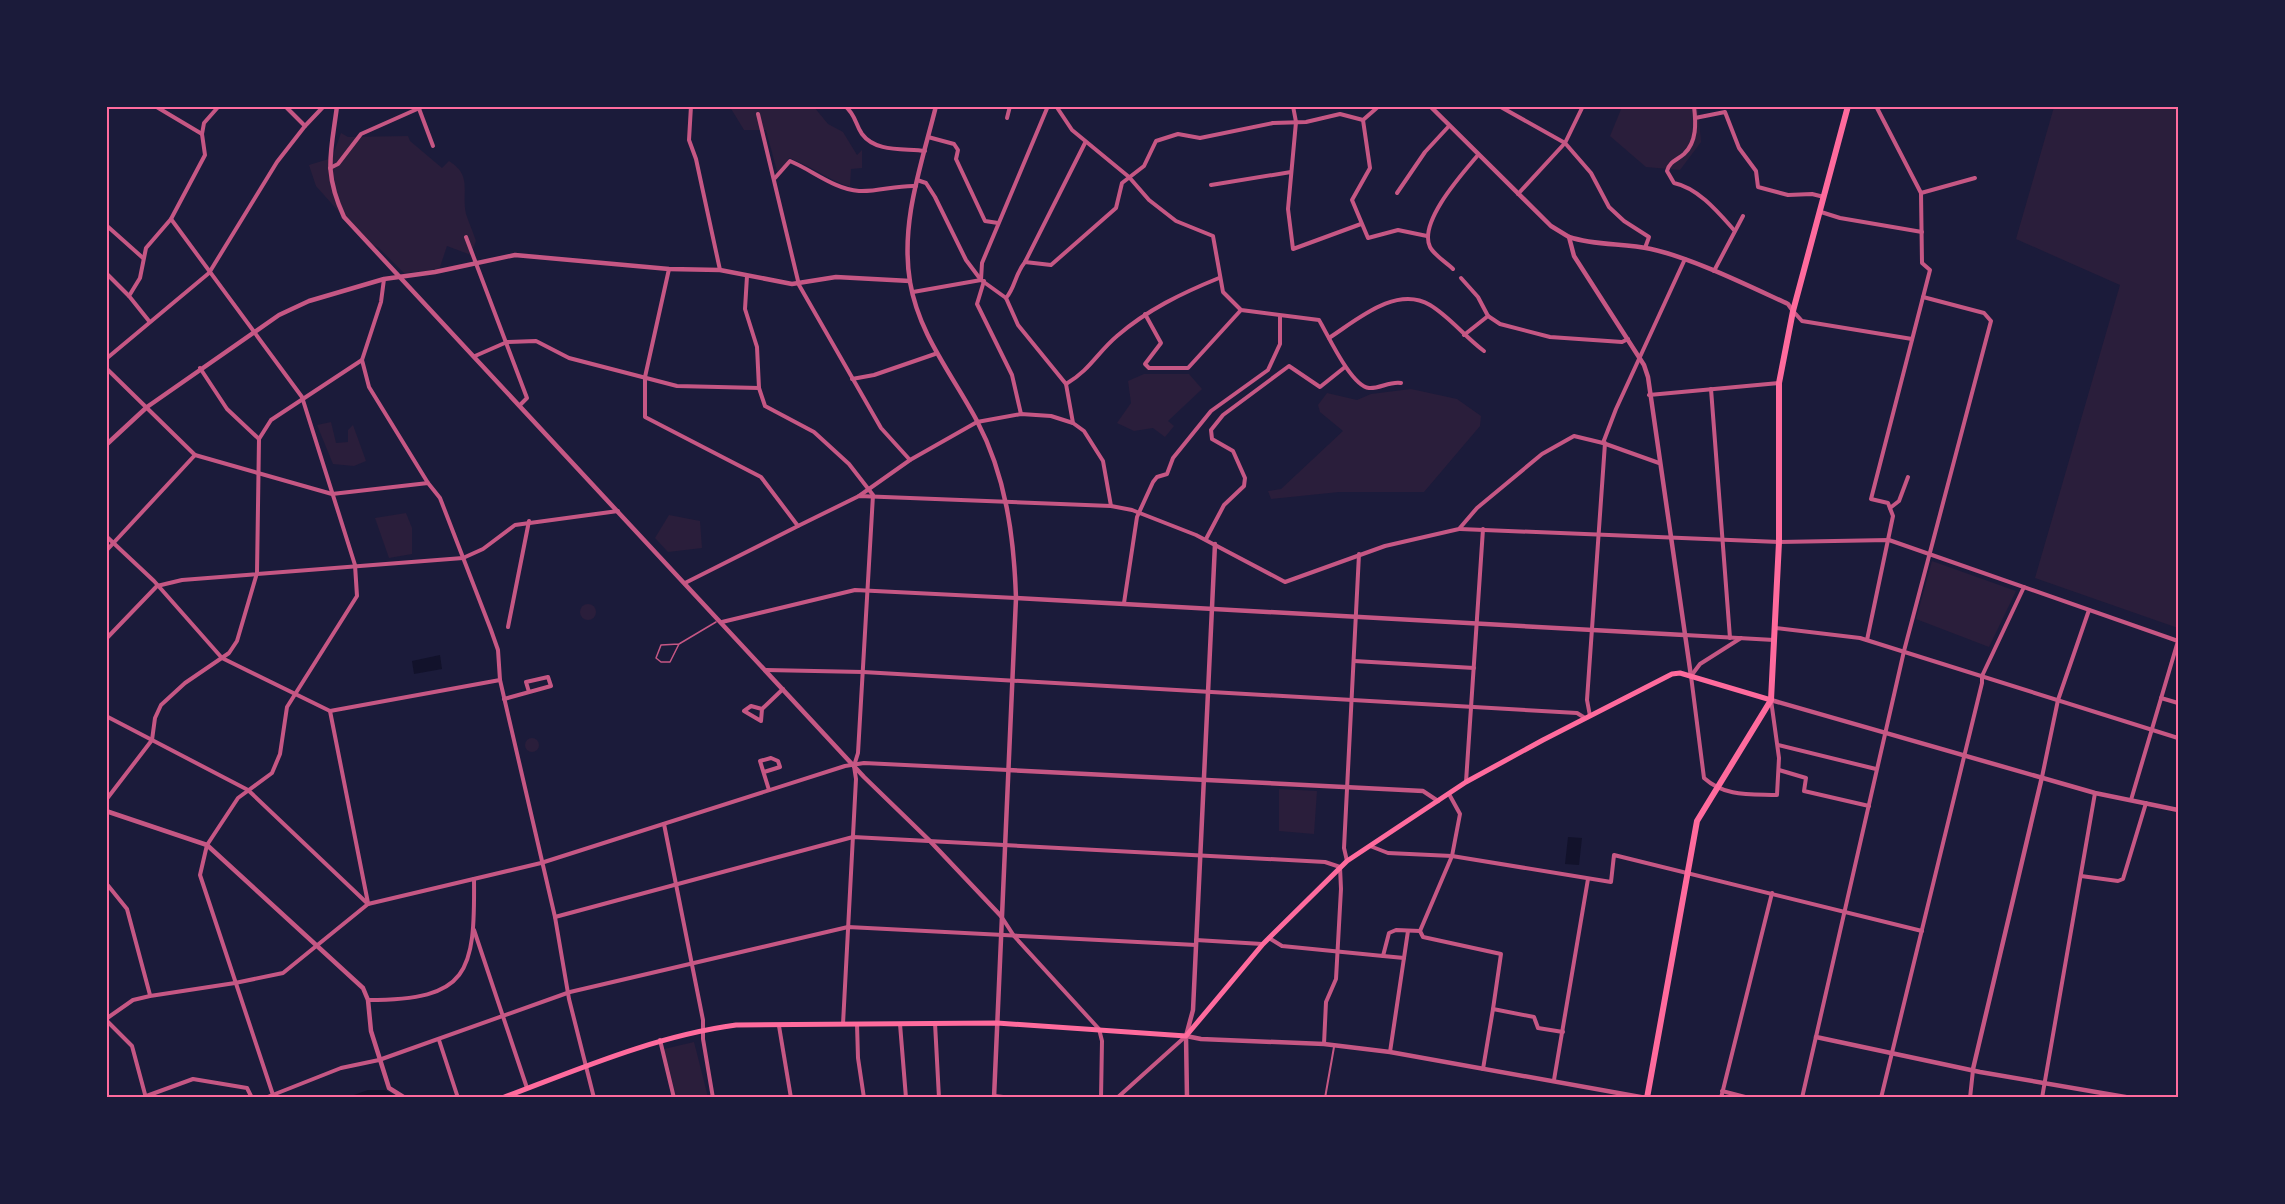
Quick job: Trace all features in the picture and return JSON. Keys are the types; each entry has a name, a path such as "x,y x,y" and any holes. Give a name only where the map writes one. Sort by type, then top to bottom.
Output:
{"highway":[{"path":"1646,1098 1697,821 1771,700 1779,542 1779,383 1793,311 1848,106"}],"main road":[{"path":"502,1098 660,1040 703,1029 736,1024 780,1026 857,1023 997,1023 1186,1036 1263,944 1340,867 1466,782 1672,674 1691,676 1771,700"}],"street":[{"path":"155,106 202,134"},
{"path":"129,296 140,278 146,248 171,219 205,155 202,134 204,123 219,106"},
{"path":"285,106 305,126"},
{"path":"106,359 209,273 277,162 324,106"},
{"path":"337,106 329,169 331,189 344,217 854,766 1001,916 1014,936 1098,1029 1102,1041 1101,1098"},
{"path":"329,169 338,164 362,134 424,106"},
{"path":"691,106 688,140 696,159 720,270"},
{"path":"845,106 854,114 860,131 870,141 891,149 925,151"},
{"path":"1007,118 1010,106"},
{"path":"1021,414 1012,375 977,304 983,280 982,263 1048,106"},
{"path":"1056,106 1071,130 1129,177 1149,200 1176,221 1213,236 1222,292 1240,310 1280,317 1309,317 1319,320 1345,367 1361,384 1369,388 1394,382 1401,383"},
{"path":"1293,106 1296,122 1288,209 1293,249 1361,224"},
{"path":"1363,120 1379,106"},
{"path":"1430,106 1551,226 1569,237 1586,243 1645,248 1685,259 1788,304 1802,321 1912,339"},
{"path":"1499,106 1565,143 1591,173 1609,207 1624,221 1649,237 1645,248"},
{"path":"1518,194 1565,143 1583,106"},
{"path":"1694,106 1693,142 1684,154 1670,164 1667,171 1674,183 1685,185 1716,210 1734,230"},
{"path":"1867,640 1893,516 1888,503 1871,499 1930,270 1922,262 1921,193 1876,106"},
{"path":"935,107 916,183 908,234 910,280 922,325 935,354 977,422 1007,503 1014,543 1016,598 994,1097 1012,1098"},
{"path":"419,108 434,146"},
{"path":"1695,118 1725,112 1739,148 1756,171 1758,188 1788,195 1812,194 1825,198"},
{"path":"758,114 799,285 881,428 910,460"},
{"path":"1025,262 1051,265 1116,208 1122,183 1144,166 1156,141 1178,134 1200,138 1273,123 1296,122 1340,114 1363,120"},
{"path":"1363,120 1370,168 1352,200 1368,238 1398,230 1427,236"},
{"path":"1397,193 1432,143 1449,126"},
{"path":"928,136 954,144 958,150 956,159 985,221 998,223"},
{"path":"1006,298 1011,292 1016,273 1025,262 1085,143"},
{"path":"1454,269 1430,248 1427,236 1432,216 1478,155"},
{"path":"775,178 790,161 812,170 830,182 857,191 926,183 966,260 983,280 1006,298 1018,325 1066,384 1073,423"},
{"path":"1211,185 1291,172"},
{"path":"1921,193 1976,178"},
{"path":"1821,212 1840,218 1922,232"},
{"path":"1713,272 1743,216"},
{"path":"171,219 302,397 355,566 357,596 287,707 280,754 272,773 238,798 207,845 200,875 273,1096"},
{"path":"106,225 143,258"},
{"path":"466,237 527,398 520,405"},
{"path":"1569,237 1574,256 1640,358 1648,377 1704,778 1717,789 1729,792 1777,795 1778,745 1771,700 2095,793 2178,810"},
{"path":"106,446 147,407 255,331 309,301 384,279 496,258 532,256 669,269 720,270 799,285 836,276 910,280"},
{"path":"766,670 862,672 1470,706 1577,713 1588,717 1587,700 1604,443 1685,259"},
{"path":"669,269 645,377 645,417 761,477 798,526"},
{"path":"106,273 149,321"},
{"path":"747,276 745,309 757,347 759,388 765,406 814,432 849,464 873,495 858,753 854,766 856,779 843,1024"},
{"path":"1066,384 1085,373 1116,337 1145,314 1182,293 1219,278"},
{"path":"1461,278 1478,297 1488,316 1500,324 1550,337 1622,342 1628,339"},
{"path":"384,279 381,302 362,360 369,387 428,483 440,498 498,650 504,699 594,1098"},
{"path":"913,292 983,280"},
{"path":"1802,1098 1904,651 1991,321 1984,313 1923,297"},
{"path":"1329,338 1376,307 1401,298 1417,299 1431,306 1484,351"},
{"path":"1145,314 1161,343 1145,364 1149,368 1188,368 1240,310"},
{"path":"1464,335 1488,316"},
{"path":"1124,603 1138,513 1153,482 1157,477 1167,474 1173,458 1211,411 1268,370 1280,344 1280,317"},
{"path":"475,356 507,342 536,341 569,358 677,386 759,388"},
{"path":"852,379 874,375 935,354"},
{"path":"106,800 152,740 155,718 161,705 185,683 222,658 237,641 257,573 256,472 259,439 271,420 302,397 362,360"},
{"path":"1206,539 1224,505 1244,486 1245,478 1233,451 1212,439 1211,430 1223,415 1289,366 1320,387 1345,367"},
{"path":"106,368 195,455 332,494 428,483"},
{"path":"200,368 227,409 259,439"},
{"path":"1649,395 1779,383"},
{"path":"1711,389 1730,638"},
{"path":"685,583 858,496 910,460 977,422 1021,414 1051,417 1073,423 1084,431 1103,461 1111,506"},
{"path":"1459,529 1478,508 1542,454 1574,436 1604,443 1659,463"},
{"path":"106,551 195,455"},
{"path":"1890,508 1899,501 1908,477"},
{"path":"858,496 1111,506 1138,513 1206,539 1285,582 1359,554 1459,529 1779,542 1889,540 2178,641 2131,800"},
{"path":"106,639 157,586 182,580 257,573 463,558 483,549 515,525 529,521 619,511"},
{"path":"508,627 529,521"},
{"path":"1466,782 1483,529"},
{"path":"106,536 157,586 222,658 330,711 500,680"},
{"path":"1187,1098 1186,1036 1193,1010 1215,544"},
{"path":"1347,861 1344,848 1359,554"},
{"path":"1881,1098 1982,676 2024,587"},
{"path":"721,621 855,590 867,590 1774,640"},
{"path":"1970,1098 1973,1069 2058,700 2088,610"},
{"path":"1775,628 1867,640 2178,738"},
{"path":"1691,676 1700,664 1741,638"},
{"path":"1354,661 1474,668"},
{"path":"504,699 551,686 548,676 526,682 529,692"},
{"path":"762,710 751,706 744,711 761,721 762,710 783,689"},
{"path":"2161,698 2178,704"},
{"path":"330,711 368,904"},
{"path":"106,716 248,789 368,904"},
{"path":"1778,745 1876,769"},
{"path":"764,772 780,767 778,761 771,758 760,761 769,790"},
{"path":"146,1096 132,1046 106,1019 133,1000 283,973 368,904 541,863 769,790 864,763 1423,791 1438,801"},
{"path":"1779,770 1806,778 1804,791 1869,806"},
{"path":"2042,1098 2095,793"},
{"path":"1420,931 1452,856 1460,814 1449,794"},
{"path":"2081,876 2118,881 2123,879 2146,803"},
{"path":"106,811 207,845 363,988 368,1000 371,1031 389,1088 405,1098"},
{"path":"664,824 692,963 713,1098"},
{"path":"555,917 853,837 1325,862 1340,867 1336,979 1326,1002 1324,1044"},
{"path":"1369,846 1388,853 1452,856 1611,882 1614,855 1922,931"},
{"path":"368,1000 410,999 441,991 458,978 467,961 474,930 474,879"},
{"path":"1554,1080 1588,879"},
{"path":"106,884 127,909 150,996"},
{"path":"1721,1098 1772,893"},
{"path":"265,1098 341,1068 379,1060 440,1040 570,992 848,927 1014,936 1263,944"},
{"path":"474,930 527,1088"},
{"path":"1383,956 1389,933 1396,930 1420,931"},
{"path":"1390,1052 1408,931"},
{"path":"1420,931 1424,937 1501,954 1483,1069"},
{"path":"1269,938 1282,946 1404,958"},
{"path":"1493,1009 1534,1017 1538,1028 1563,1032"},
{"path":"935,1022 939,1098"},
{"path":"857,1023 858,1058 864,1098"},
{"path":"900,1023 906,1098"},
{"path":"780,1026 791,1098"},
{"path":"1117,1098 1186,1036 1324,1044 1390,1052 1646,1098"},
{"path":"1816,1036 1973,1069 2131,1098"},
{"path":"440,1040 458,1098"},
{"path":"660,1040 674,1098"},
{"path":"1325,1098 1335,1045"},
{"path":"141,1098 193,1079 247,1088 252,1098"},
{"path":"1722,1090 1749,1098"}],"lane":[{"path":"679,644 670,662 661,662 656,658 661,645 679,644 721,621"}],"shaded area":[{"path":"730,107 814,107 828,124 843,132 857,155 862,150 862,168 851,169 850,187 789,158 778,175 766,130 744,130"},
{"path":"1622,107 1698,107 1701,142 1680,170 1646,167 1610,136"},
{"path":"2054,107 2178,107 2178,628 2035,578 2120,285 2016,239"},
{"path":"341,133 348,137 408,136 410,141 442,168 449,161 456,167 464,178 466,214 476,241 471,255 447,246 439,270 404,273 379,248 365,241 316,186 309,165 332,158"},
{"path":"1144,374 1189,374 1202,389 1168,421 1174,426 1165,437 1153,428 1134,431 1117,423 1131,403 1128,381"},
{"path":"1411,389 1457,399 1481,416 1480,426 1424,492 1339,492 1271,499 1268,491 1281,489 1343,431 1320,412 1318,405 1327,393 1357,400 1371,394"},
{"path":"331,422 336,443 348,442 348,430 353,425 366,461 354,466 333,464 317,425"},
{"path":"406,513 412,528 412,554 389,558 375,518"},
{"path":"669,515 700,521 702,548 668,552 655,538"},
{"path":"1932,561 2016,591 1989,647 1916,619"},
{"path":"585,604 591,604 596,612 594,618 585,620 580,615 580,609"},
{"path":"440,655 442,669 414,674 412,661"},
{"path":"529,738 535,738 539,745 535,752 529,752 525,748 525,742"},
{"path":"1279,789 1317,791 1314,834 1279,831"},
{"path":"1568,837 1582,838 1579,865 1565,864"},
{"path":"694,1042 708,1097 676,1097 664,1049"},
{"path":"368,1090 385,1090 397,1097 348,1097"}]}
